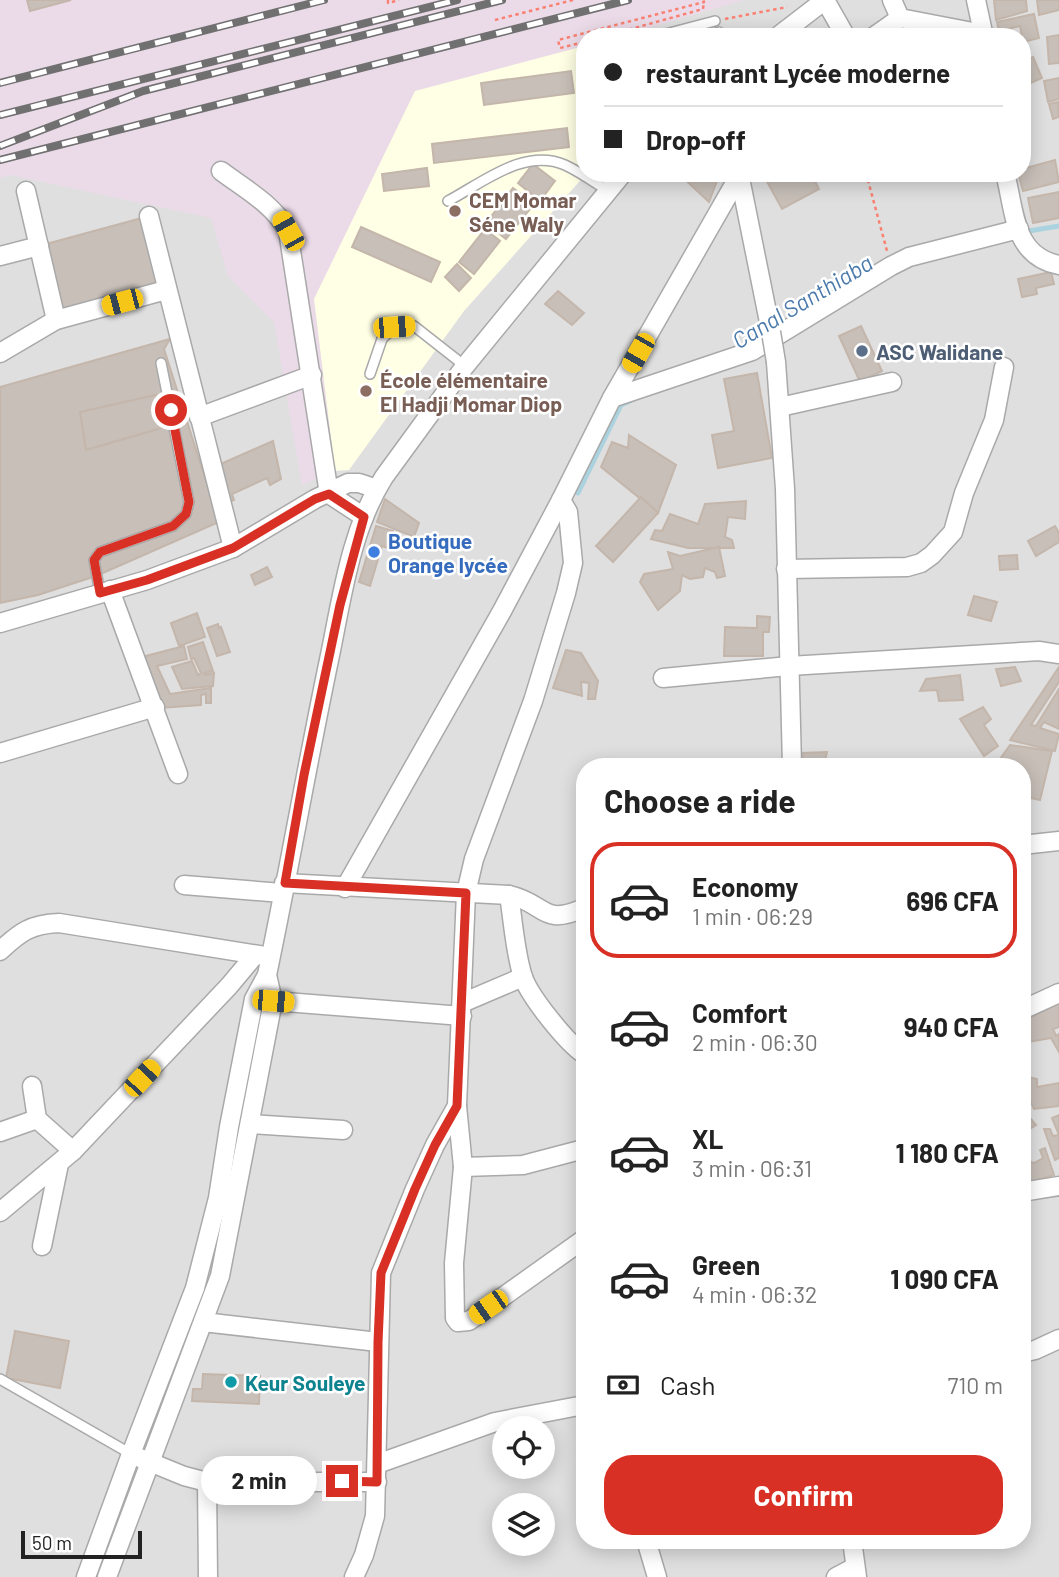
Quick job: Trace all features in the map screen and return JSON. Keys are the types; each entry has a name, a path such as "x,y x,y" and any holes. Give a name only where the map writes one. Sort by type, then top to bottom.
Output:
{"street":[{"path":"789,28 825,0 841,28"},
{"path":"892,0 900,18"},
{"path":"976,0 982,28"},
{"path":"886,28 900,18 947,28"},
{"path":"221,171 269,206 288,231 329,494 364,517"},
{"path":"107,1577 216,1289 224,1259 273,1001 263,956 284,888 304,775 340,605 364,517 377,489 465,366 616,182"},
{"path":"345,888 458,690 561,500 612,398 735,182"},
{"path":"740,182 776,362 780,408 792,758"},
{"path":"1008,182 1021,240 1029,251 1045,262 1059,265"},
{"path":"26,191 56,320"},
{"path":"149,216 233,548"},
{"path":"612,398 752,351 891,265 909,257 1018,229"},
{"path":"0,256 38,246"},
{"path":"0,353 56,320 166,290"},
{"path":"786,569 907,566 920,564 932,555 956,525 964,493 994,420 1004,367"},
{"path":"199,417 312,375"},
{"path":"780,408 892,382"},
{"path":"0,623 147,580 233,548 315,499 348,483 359,483 377,489"},
{"path":"561,500 568,512 573,563 566,593 533,701 480,839 466,893 457,1106 463,1167 454,1263 455,1318 458,1322 469,1321 576,1245"},
{"path":"105,592 155,707 178,774"},
{"path":"663,678 789,666 1039,652 1059,654"},
{"path":"0,753 155,707"},
{"path":"1031,844 1059,841"},
{"path":"184,885 509,895 520,897 550,916 576,911"},
{"path":"509,895 523,977 534,997 576,1049"},
{"path":"0,950 33,925 59,923 263,956"},
{"path":"0,1212 73,1151 220,996 263,956"},
{"path":"86,1577 184,1319 201,1267 218,1198 254,999 267,975"},
{"path":"273,1001 462,1010 523,977"},
{"path":"1031,1006 1059,993"},
{"path":"32,1086 37,1119 73,1151"},
{"path":"354,1577 364,1555 375,1516 381,1273 430,1156 457,1106"},
{"path":"0,1132 37,1119"},
{"path":"250,1124 343,1129"},
{"path":"463,1167 523,1165 576,1151"},
{"path":"42,1246 59,1164"},
{"path":"1031,1191 1059,1186"},
{"path":"203,1322 378,1342"},
{"path":"1031,1351 1059,1339"},
{"path":"131,1454 184,1476 207,1482 377,1473 495,1422 576,1407"},
{"path":"207,1482 208,1577"},
{"path":"649,1549 657,1577"},
{"path":"836,1577 856,1572 853,1549"}],"lane":[{"path":"688,28 715,21"},
{"path":"448,201 522,162 547,160 564,164 576,171"},
{"path":"593,182 608,191"},
{"path":"370,374 382,339 394,327 414,326 465,366"},
{"path":"105,592 94,560 100,552 173,526 186,514 189,502 162,363"},
{"path":"0,1380 131,1454"}],"path":[{"path":"388,0 388,3 399,0"},
{"path":"495,20 573,0"},
{"path":"603,28 704,1 703,9 634,28"},
{"path":"715,21 797,5"},
{"path":"576,35 558,40 560,48 576,44"},
{"path":"868,182 891,265"}],"shaded area":[{"path":"0,0 1059,0 1059,1577 0,1577"},
{"path":"0,0 744,0 648,28 576,28 576,53 339,249 314,299 335,471 302,485 274,322 228,276 211,218 10,175 0,178"},
{"name":"CEM Momar Séne Waly","path":"576,48 576,182 579,182 464,311 349,470 335,471 314,299 415,91"}],"building":[{"path":"27,0 71,0 30,11"},
{"path":"994,0 1026,0 1027,11 996,20"},
{"path":"1037,0 1059,0 1059,10 1039,15"},
{"path":"1034,14 1039,38 1031,40 1031,28 998,28 997,22"},
{"path":"1059,35 1059,63 1049,64 1047,37"},
{"path":"1033,57 1042,78 1031,83"},
{"path":"571,71 574,93 484,105 481,83"},
{"path":"1059,78 1059,99 1048,102 1044,81"},
{"path":"1058,102 1059,117 1053,119 1049,104"},
{"path":"567,128 569,147 434,163 432,144"},
{"path":"1055,160 1059,182 1023,191 1020,182 1031,182 1031,167"},
{"path":"533,164 555,181 540,201 518,183"},
{"path":"427,168 429,186 384,191 382,174"},
{"path":"688,182 716,182 709,202"},
{"path":"767,182 816,182 819,189 782,209"},
{"path":"513,188 534,204 506,239 486,223"},
{"path":"1059,192 1059,218 1033,223 1028,198"},
{"path":"149,216 161,285 64,314 39,246"},
{"path":"361,227 440,262 431,282 352,247"},
{"path":"485,229 500,241 474,274 459,262"},
{"path":"457,264 471,278 459,291 445,277"},
{"path":"1051,272 1054,284 1036,288 1037,294 1022,297 1018,279"},
{"path":"558,291 584,313 572,325 545,304"},
{"path":"861,326 882,371 860,382 839,336"},
{"path":"170,339 164,349 219,522 96,576 38,595 0,603 0,387"},
{"path":"757,373 772,458 718,468 712,435 734,431 724,379"},
{"path":"156,395 165,427 86,450 80,412"},
{"path":"629,435 676,465 658,513 601,467 612,442 628,448"},
{"path":"273,441 281,479 270,485 267,478 232,494 234,500 227,503 216,466"},
{"path":"641,497 658,513 613,562 596,546"},
{"path":"385,499 419,523 414,537 377,522"},
{"path":"746,501 745,519 728,517 725,537 732,540 734,548 688,548 651,539 655,530 662,531 670,514 698,524 705,504"},
{"path":"376,526 393,531 388,548 382,546 370,586 359,582"},
{"path":"1055,526 1059,533 1059,542 1036,556 1028,541"},
{"path":"719,547 725,576 717,578 715,572 705,568 703,577 690,579 682,575 680,591 658,610 640,582 644,574 673,569 668,552 680,556"},
{"path":"1017,555 1018,569 1000,570 999,556"},
{"path":"267,567 272,577 255,585 251,575"},
{"path":"974,596 997,602 991,621 968,615"},
{"path":"197,613 205,637 179,646 171,623"},
{"path":"757,616 770,617 769,632 763,632 763,656 724,656 725,627 757,628"},
{"path":"218,624 230,652 217,656 207,628"},
{"path":"203,642 213,671 204,673 214,673 213,686 182,689 172,667 192,661 198,675 201,673 194,658 191,659 188,647"},
{"path":"184,646 187,659 157,666 170,694 211,688 211,703 206,703 206,694 201,695 201,705 160,708 138,658"},
{"path":"566,650 581,653 598,681 595,699 588,699 589,683 581,682 582,696 553,688"},
{"path":"1015,667 1021,681 1001,686 996,669"},
{"path":"1059,667 1059,682 1031,725 1036,726 1059,689 1059,729 1044,722 1040,728 1059,734 1055,751 1010,740"},
{"path":"960,675 963,700 939,701 937,690 920,691 926,679"},
{"path":"983,707 991,719 984,725 998,746 984,756 960,719"},
{"path":"1010,745 1052,751 1040,800 1031,798 1031,758 1001,758"},
{"path":"827,752 826,758 804,758 802,753"},
{"path":"1059,1003 1059,1027 1053,1029 1056,1036 1059,1034 1059,1052 1051,1038 1031,1041 1031,1017"},
{"path":"1031,1078 1037,1079 1037,1087 1059,1083 1059,1106 1034,1109 1031,1103"},
{"path":"1059,1115 1059,1135 1052,1118"},
{"path":"1044,1129 1050,1129 1053,1136 1059,1135 1059,1158 1055,1160"},
{"path":"1045,1148 1054,1175 1031,1182 1031,1162 1043,1158 1040,1150"},
{"path":"15,1331 69,1341 60,1388 6,1378"},
{"name":"Keur Souleye","path":"203,1374 260,1376 259,1404 192,1401 193,1389 202,1389"}],"waterway":[{"name":"Canal Santhiaba","path":"1023,232 1059,226"},
{"name":"Canal Santhiaba","path":"578,493 621,405 634,399"}],"railway":[{"path":"0,83 324,0"},
{"path":"0,115 457,0"},
{"path":"0,146 143,91 502,0"},
{"path":"0,160 628,0"}],"place":[{"name":"CEM Momar Séne Waly","path":"455,211"},
{"name":"ASC Walidane","path":"862,351"},
{"name":"École élémentaire El Hadji Momar Diop","path":"366,391"},
{"name":"Boutique Orange lycée","path":"374,552"},
{"name":"Keur Souleye","path":"231,1382"}],"route":[{"path":"171,410 189,502 186,514 173,526 100,552 94,560 100,593 147,580 233,548 315,499 329,494 364,517 340,605 304,775 285,883 466,893 457,1106 435,1145 381,1273 377,1482 342,1481"}]}
